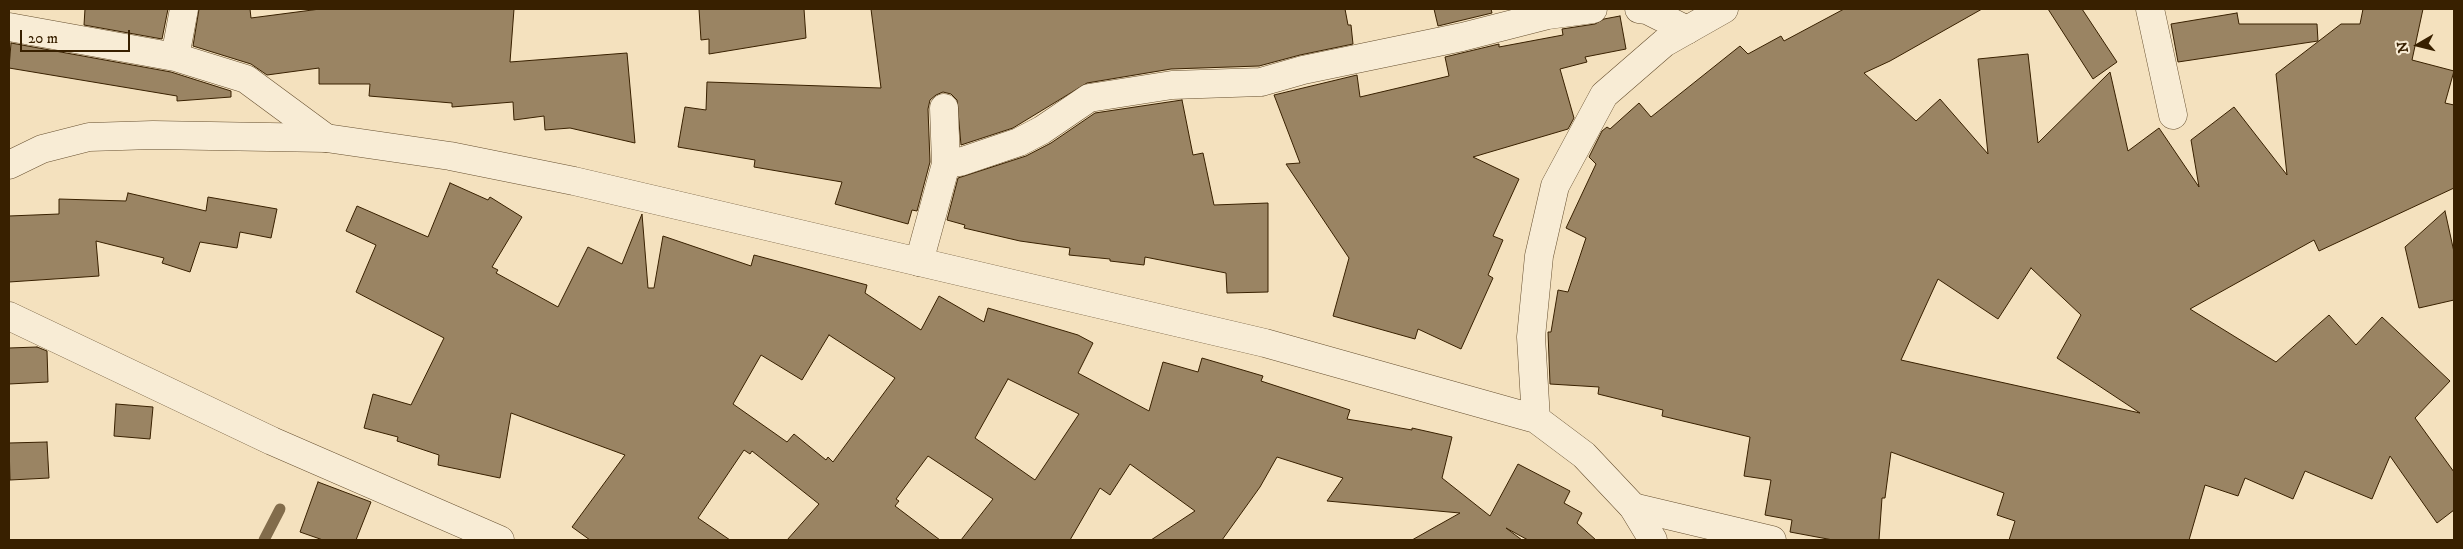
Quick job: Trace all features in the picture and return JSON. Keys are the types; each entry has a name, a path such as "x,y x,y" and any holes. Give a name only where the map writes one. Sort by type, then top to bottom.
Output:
{"street":[{"path":"175,57 184,9"},
{"path":"946,164 960,162 1019,142 1042,130 1089,98 1172,85 1261,82 1322,66 1462,36 1548,15 1593,9"},
{"path":"1639,9 1647,10 1687,30"},
{"path":"1536,419 1531,337 1539,256 1555,186 1604,95 1664,43 1724,9"},
{"path":"2150,9 2173,115"},
{"path":"9,27 175,57 246,78 326,138"},
{"path":"919,262 946,164 944,108"},
{"path":"9,165 42,149 89,137 153,135 326,138 450,156 574,181 1264,343 1536,419 1584,455 1633,507 1653,540"},
{"path":"9,316 272,441 500,540"},
{"path":"1633,507 1772,540"}],"building":[{"path":"85,9 168,9 162,39 84,25"},
{"path":"199,9 250,9 251,18 320,9 514,9 510,62 627,53 635,143 570,128 545,130 544,116 514,120 513,102 452,107 452,103 369,96 370,84 319,84 319,68 267,75 251,64 193,46"},
{"path":"699,9 804,9 806,38 709,54 709,39 701,40"},
{"path":"871,9 1345,9 1348,25 1351,25 1353,44 1259,66 1171,69 1087,83 1013,128 961,145 957,100 951,94 943,92 930,100 928,109 930,162 917,211 912,210 908,224 835,204 842,182 754,167 755,160 678,147 685,107 706,110 707,82 881,88"},
{"path":"1434,9 1491,9 1492,13 1438,26"},
{"path":"1844,9 1982,9 1890,61 1864,73 1916,121 1940,99 1988,154 1978,59 2028,54 2038,143 2110,72 2128,151 2159,128 2199,187 2191,140 2234,107 2287,175 2276,74 2341,24 2360,24 2363,9 2423,9 2412,60 2454,71 2445,103 2454,105 2454,188 2319,251 2314,240 2190,309 2276,362 2329,315 2356,345 2382,317 2450,381 2415,418 2454,472 2454,510 2437,523 2390,456 2372,499 2305,471 2293,499 2245,478 2238,496 2205,485 2189,540 2009,540 2015,521 1997,515 2004,493 1891,452 1885,498 1882,498 1879,540 1833,540 1790,532 1792,520 1765,515 1771,480 1744,476 1750,437 1662,416 1663,410 1598,394 1599,387 1550,384 1548,332 1551,332 1558,290 1568,292 1586,238 1566,228 1596,164 1589,157 1602,131 1607,127 1610,129 1639,103 1651,117 1740,46 1748,54 1781,36 1784,41","holes":["2031,268 2081,315 2057,358 2140,413 1901,360 1938,279 1998,319"]},
{"path":"2048,9 2082,9 2117,62 2093,79"},
{"path":"2237,13 2239,24 2317,24 2318,41 2178,62 2171,24"},
{"path":"1620,16 1626,49 1585,57 1587,62 1560,69 1574,118 1568,129 1473,157 1519,179 1493,236 1503,240 1488,275 1493,278 1461,349 1418,329 1415,339 1333,316 1349,258 1286,164 1300,163 1274,95 1357,75 1360,97 1449,76 1445,57 1499,44 1499,47 1563,35 1562,29 1595,24 1604,19"},
{"path":"11,43 171,72 231,91 231,97 177,101 177,96 9,68"},
{"path":"1182,100 1193,155 1203,153 1214,205 1268,203 1268,292 1227,293 1226,273 1145,257 1144,265 1069,255 1070,248 1020,241 964,228 965,225 947,220 958,178 1026,156 1051,143 1095,113"},
{"path":"450,183 488,200 490,197 522,217 492,267 498,270 496,273 558,307 588,247 622,264 642,214 648,288 654,288 663,236 751,266 754,255 867,285 865,293 921,330 939,296 984,322 988,308 1078,335 1093,343 1078,373 1149,411 1163,362 1198,372 1202,358 1263,376 1261,381 1350,410 1347,419 1412,430 1412,428 1452,437 1442,478 1490,516 1518,464 1570,491 1564,503 1582,513 1577,523 1596,540 1528,540 1506,528 1522,540 1412,540 1460,513 1327,501 1343,478 1277,457 1260,487 1222,540 1151,540 1195,511 1130,464 1110,495 1100,488 1070,540 961,540 993,499 928,456 896,499 899,501 895,506 940,540 787,540 819,504 752,451 750,454 744,450 698,518 730,540 590,540 572,527 625,455 511,413 500,478 438,465 439,455 397,441 398,437 364,428 373,394 411,405 444,338 356,292 376,245 346,231 357,206 428,237","holes":["829,335 895,378 833,462 828,457 826,460 794,434 787,442 733,404 761,355 802,380","1008,379 1079,414 1035,480 975,438"]},
{"path":"128,193 206,211 208,197 277,209 271,238 240,232 237,248 200,242 190,272 162,263 164,258 96,241 99,276 9,282 9,216 59,214 59,199 126,201"},
{"path":"2445,211 2454,252 2454,300 2419,308 2405,247"},
{"path":"37,347 47,351 48,382 9,384 9,348"},
{"path":"116,404 153,407 150,439 114,436"},
{"path":"47,442 49,478 10,480 9,443"},
{"path":"318,482 371,502 356,540 323,540 300,532"}],"waterway":[{"path":"264,540 280,509"}]}
